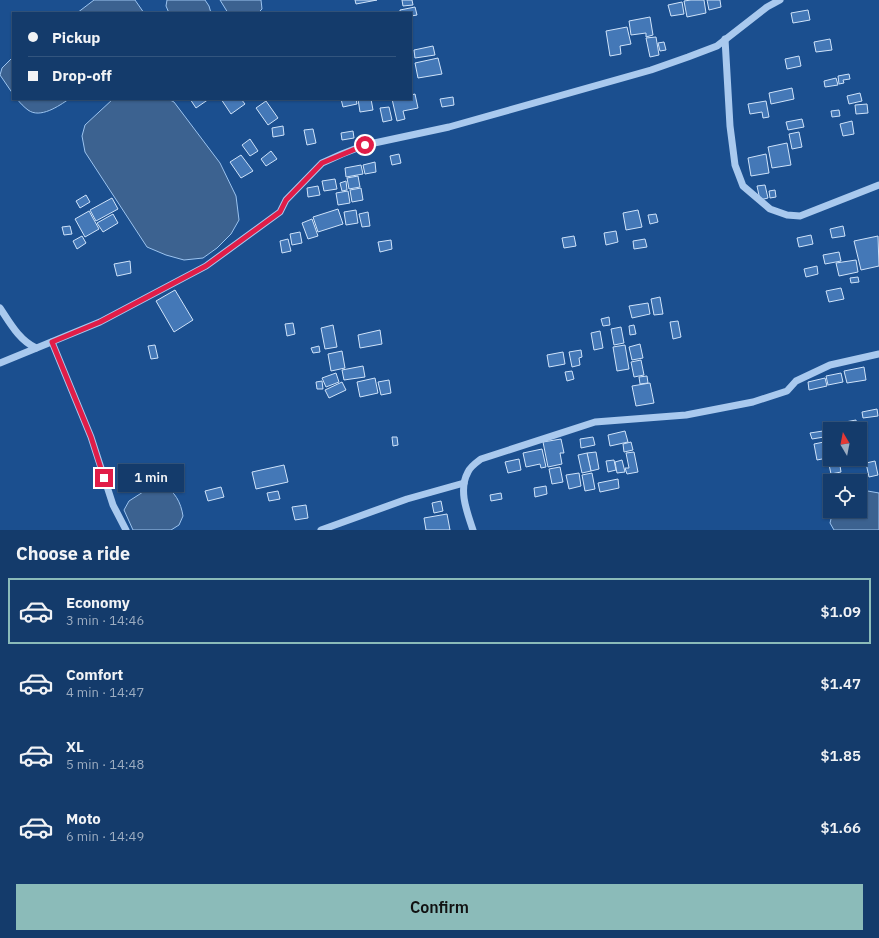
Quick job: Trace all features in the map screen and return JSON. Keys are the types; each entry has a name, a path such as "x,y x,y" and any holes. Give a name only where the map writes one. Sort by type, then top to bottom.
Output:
{"street":[{"path":"0,363 100,322 206,266 280,212 286,200 322,163 365,145 448,128 651,70 717,46 767,7 780,0"},
{"path":"725,39 730,126 735,165 743,186 770,209 787,215 800,216 879,184"},
{"path":"0,308 21,338 27,344 36,348"},
{"path":"52,342 91,437 113,505 126,530"},
{"path":"473,530 466,507 464,483 468,470 481,459 595,422 686,414 753,402 787,390 796,381 830,365 879,354"},
{"path":"321,530 407,499 464,483"}],"water":[{"path":"94,0 135,0 143,12 78,12"},
{"path":"167,0 205,0 211,12 169,12 166,6"},
{"path":"220,0 261,0 262,9 259,12 227,12"},
{"path":"12,58 12,93 0,75 2,68"},
{"path":"18,100 68,100 49,110 38,113 28,110"},
{"path":"112,100 170,100 174,102 220,163 236,196 239,220 231,234 217,248 203,258 184,260 166,255 147,247 85,152 82,136 85,125"},
{"path":"162,486 174,494 181,506 183,516 179,525 171,530 133,530 124,510 129,501 143,492"},
{"path":"867,491 879,493 879,530 834,530 830,523 831,518 867,518"}],"building":[{"path":"355,0 377,0 356,4"},
{"path":"402,0 412,0 413,5 403,6"},
{"path":"704,0 706,13 687,17 684,1"},
{"path":"707,0 720,0 721,7 709,10"},
{"path":"682,2 684,14 671,16 668,5"},
{"path":"415,7 417,15 412,16 412,12 400,12 400,10"},
{"path":"808,10 810,20 793,23 791,13"},
{"path":"650,17 653,35 646,37 646,33 631,35 629,21"},
{"path":"627,27 631,44 620,46 621,54 610,56 606,31"},
{"path":"656,37 659,55 650,57 646,38"},
{"path":"830,39 832,50 816,52 814,42"},
{"path":"664,42 666,50 660,51 658,43"},
{"path":"433,46 435,55 415,58 414,50"},
{"path":"799,56 801,66 787,69 785,59"},
{"path":"438,58 442,74 418,78 415,63"},
{"path":"849,74 850,79 843,80 844,83 839,84 838,76"},
{"path":"836,78 838,85 825,87 824,81"},
{"path":"792,88 794,99 771,104 769,93"},
{"path":"860,93 862,101 849,104 847,96"},
{"path":"415,94 418,108 403,111 405,119 397,121 392,100 412,100 412,95"},
{"path":"453,97 454,105 442,107 440,99"},
{"path":"191,100 208,100 196,108"},
{"path":"222,100 242,100 245,104 231,114"},
{"path":"341,100 356,100 357,104 343,107"},
{"path":"358,100 371,100 373,110 360,112"},
{"path":"266,101 278,118 268,125 256,108"},
{"path":"766,101 769,117 763,118 762,112 750,114 748,104"},
{"path":"867,104 868,113 856,114 855,105"},
{"path":"389,107 392,120 383,122 380,108"},
{"path":"839,110 840,116 832,117 831,111"},
{"path":"802,119 804,127 788,130 786,122"},
{"path":"852,121 854,134 843,136 840,124"},
{"path":"283,126 284,135 273,137 272,128"},
{"path":"313,129 316,143 307,145 304,130"},
{"path":"353,131 354,138 342,140 341,133"},
{"path":"799,132 802,147 792,149 789,134"},
{"path":"250,139 258,151 250,156 242,145"},
{"path":"787,143 791,165 772,168 768,147"},
{"path":"271,151 277,159 266,166 261,159"},
{"path":"399,154 401,163 392,165 390,156"},
{"path":"766,154 769,173 751,176 748,158"},
{"path":"241,155 253,171 241,178 230,162"},
{"path":"375,162 376,172 365,174 363,165"},
{"path":"361,165 363,174 346,177 345,168"},
{"path":"358,176 360,187 349,189 347,178"},
{"path":"335,179 337,189 324,191 322,181"},
{"path":"346,181 347,190 342,191 340,183"},
{"path":"765,185 768,198 760,200 757,186"},
{"path":"318,186 320,195 308,197 307,188"},
{"path":"361,188 363,200 352,202 350,190"},
{"path":"775,190 776,197 770,198 769,191"},
{"path":"348,191 350,203 338,205 336,193"},
{"path":"86,195 90,202 80,208 76,201"},
{"path":"112,198 118,209 96,221 90,210"},
{"path":"338,209 343,224 318,232 313,217"},
{"path":"356,210 358,223 346,225 344,212"},
{"path":"638,210 642,227 626,230 623,213"},
{"path":"89,211 99,229 85,237 75,219"},
{"path":"368,212 370,226 362,227 359,214"},
{"path":"113,214 118,223 103,232 97,223"},
{"path":"656,214 658,222 650,224 648,215"},
{"path":"312,219 318,236 308,239 302,223"},
{"path":"70,226 72,234 64,235 62,227"},
{"path":"843,226 845,236 832,238 830,229"},
{"path":"616,231 618,242 606,245 604,233"},
{"path":"300,232 302,243 292,245 290,234"},
{"path":"811,235 813,244 799,247 797,238"},
{"path":"82,236 86,243 77,249 73,241"},
{"path":"574,236 576,246 564,248 562,238"},
{"path":"878,236 879,266 861,270 854,241"},
{"path":"288,239 291,251 282,253 280,241"},
{"path":"645,239 647,247 634,249 633,241"},
{"path":"391,240 392,249 380,252 378,242"},
{"path":"839,252 841,261 825,264 823,255"},
{"path":"856,260 858,272 839,276 836,263"},
{"path":"130,261 131,273 117,276 114,264"},
{"path":"817,266 818,274 806,277 804,269"},
{"path":"858,277 859,282 851,283 850,278"},
{"path":"841,288 844,299 829,302 826,291"},
{"path":"175,290 193,320 174,332 156,301"},
{"path":"660,297 663,314 654,315 651,299"},
{"path":"648,303 650,314 632,318 629,306"},
{"path":"609,317 610,325 603,326 601,319"},
{"path":"678,321 681,337 673,339 670,322"},
{"path":"293,323 295,334 287,336 285,324"},
{"path":"333,325 337,347 325,349 321,328"},
{"path":"634,325 636,334 630,335 629,326"},
{"path":"621,327 624,343 614,345 611,329"},
{"path":"380,330 382,344 360,348 358,335"},
{"path":"600,331 603,348 594,350 591,333"},
{"path":"640,344 643,358 632,360 629,347"},
{"path":"155,345 158,358 151,359 148,346"},
{"path":"625,345 629,369 617,371 613,347"},
{"path":"319,346 320,352 313,353 311,348"},
{"path":"581,350 582,357 579,358 580,365 572,367 569,352"},
{"path":"342,351 345,368 331,371 328,354"},
{"path":"563,352 565,364 549,367 547,355"},
{"path":"641,360 644,375 634,377 631,362"},
{"path":"363,366 365,377 344,380 342,370"},
{"path":"864,367 866,380 847,383 844,371"},
{"path":"572,371 574,379 567,381 565,372"},
{"path":"336,373 339,382 326,387 322,378"},
{"path":"841,373 843,382 828,385 826,376"},
{"path":"647,376 648,383 640,384 639,377"},
{"path":"375,378 378,393 360,397 357,382"},
{"path":"825,378 827,386 809,390 808,382"},
{"path":"389,380 391,393 381,395 378,382"},
{"path":"322,381 323,389 317,389 316,382"},
{"path":"342,382 346,390 329,398 325,390"},
{"path":"650,383 654,403 636,406 632,386"},
{"path":"877,409 878,416 863,418 862,412"},
{"path":"856,420 856,422 845,422"},
{"path":"625,431 628,442 610,446 608,435"},
{"path":"823,431 823,437 812,439 810,433"},
{"path":"392,437 397,437 398,445 393,446"},
{"path":"593,437 595,445 581,448 580,439"},
{"path":"561,439 564,453 560,453 562,464 548,467 543,442"},
{"path":"631,442 633,450 624,452 623,444"},
{"path":"823,442 823,459 817,460 814,444"},
{"path":"542,449 546,467 541,468 540,464 526,467 523,453"},
{"path":"596,452 599,469 591,471 587,453"},
{"path":"634,452 638,472 627,474 625,468 629,468 626,453"},
{"path":"587,453 591,471 582,473 578,455"},
{"path":"519,459 521,470 508,473 505,462"},
{"path":"614,460 616,470 608,472 606,461"},
{"path":"622,460 625,472 617,473 615,462"},
{"path":"875,461 878,475 869,477 867,463"},
{"path":"284,465 288,482 256,489 252,472"},
{"path":"829,466 840,466 841,472 831,474"},
{"path":"560,467 563,482 552,484 549,469"},
{"path":"579,473 581,486 569,489 566,475"},
{"path":"592,473 595,489 585,491 582,475"},
{"path":"618,479 619,488 600,492 598,483"},
{"path":"546,486 547,494 535,497 534,488"},
{"path":"221,487 224,497 208,501 205,491"},
{"path":"278,491 280,499 269,501 267,493"},
{"path":"501,493 502,499 491,501 490,495"},
{"path":"441,501 443,511 434,513 432,503"},
{"path":"306,505 308,518 295,520 292,507"},
{"path":"447,514 450,530 426,530 424,518"}],"route":[{"path":"104,478 91,437 52,342 100,322 206,266 241,242 280,212 286,200 293,191 322,163 365,145"}]}
